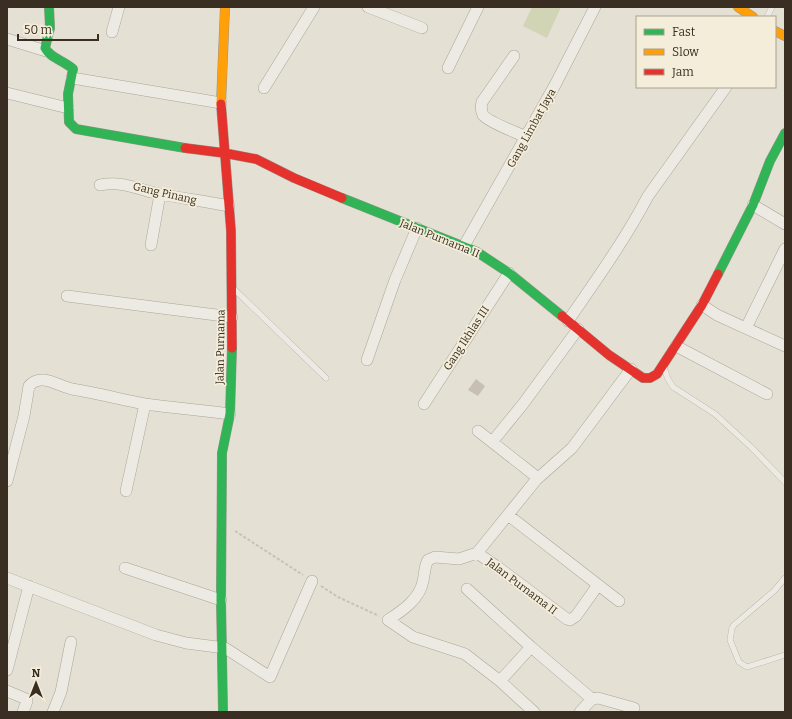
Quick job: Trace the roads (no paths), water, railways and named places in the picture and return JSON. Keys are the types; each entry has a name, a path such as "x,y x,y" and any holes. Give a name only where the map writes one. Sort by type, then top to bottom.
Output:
{"main road":[{"path":"49,7 52,27 46,51 62,60 73,69 72,78"},
{"name":"Jalan Purnama","path":"223,712 220,522 222,453 230,414 232,317 229,206 221,104 225,7"},
{"path":"738,7 751,13"},
{"path":"776,31 785,36"},
{"name":"Jalan Purnama II","path":"72,78 69,83 69,122 76,129 112,134 167,146 224,153 256,159 294,178 370,210 464,246 477,252 509,273 609,356 643,378 647,379 654,377 663,365 702,305 753,206 770,161 785,133"}],"street":[{"path":"112,32 119,7"},
{"path":"264,88 314,7"},
{"path":"368,7 422,28"},
{"path":"448,68 478,7"},
{"name":"Gang Limbat Jaya","path":"464,246 555,85 595,7"},
{"path":"7,39 46,51"},
{"path":"514,56 482,102 482,110 483,115 489,120 526,137"},
{"path":"72,78 221,104"},
{"path":"568,321 604,268 648,196 725,88"},
{"path":"7,93 68,108"},
{"name":"Gang Pinang","path":"100,185 128,184 160,194 229,206"},
{"path":"151,245 160,194"},
{"path":"753,206 785,224"},
{"path":"366,360 395,280 417,228"},
{"path":"746,328 785,249"},
{"name":"Gang Ikhlas III","path":"424,404 509,273"},
{"path":"67,296 232,317"},
{"path":"702,305 717,315 773,342 785,346"},
{"path":"492,442 523,404 578,329"},
{"path":"676,346 767,394"},
{"name":"Jalan Purnama II","path":"598,585 576,616 570,620 477,553 538,478 572,448 631,369"},
{"path":"7,481 24,416 30,386 33,382 47,380 68,388 145,404 230,414"},
{"path":"126,491 145,404"},
{"path":"478,431 538,478"},
{"path":"508,515 619,601"},
{"path":"477,553 458,559 430,558 426,563 423,582 419,592 400,612 388,620 413,638 465,654 500,681 534,712"},
{"path":"125,568 221,600"},
{"path":"7,578 156,635 192,644 222,647 270,677 312,581"},
{"path":"7,670 29,586"},
{"path":"467,589 531,647 592,699"},
{"path":"53,712 61,692 71,642"},
{"path":"500,681 531,647"},
{"path":"7,690 26,698 27,701 23,712"},
{"path":"580,712 592,699 602,698 634,708"}],"lane":[{"path":"768,16 772,7"},
{"path":"232,287 326,378"},
{"path":"663,365 668,379 673,386 714,414 751,447 785,482"},
{"path":"785,578 774,591 734,625 730,634 730,640 739,662 747,667 785,655"}]}
